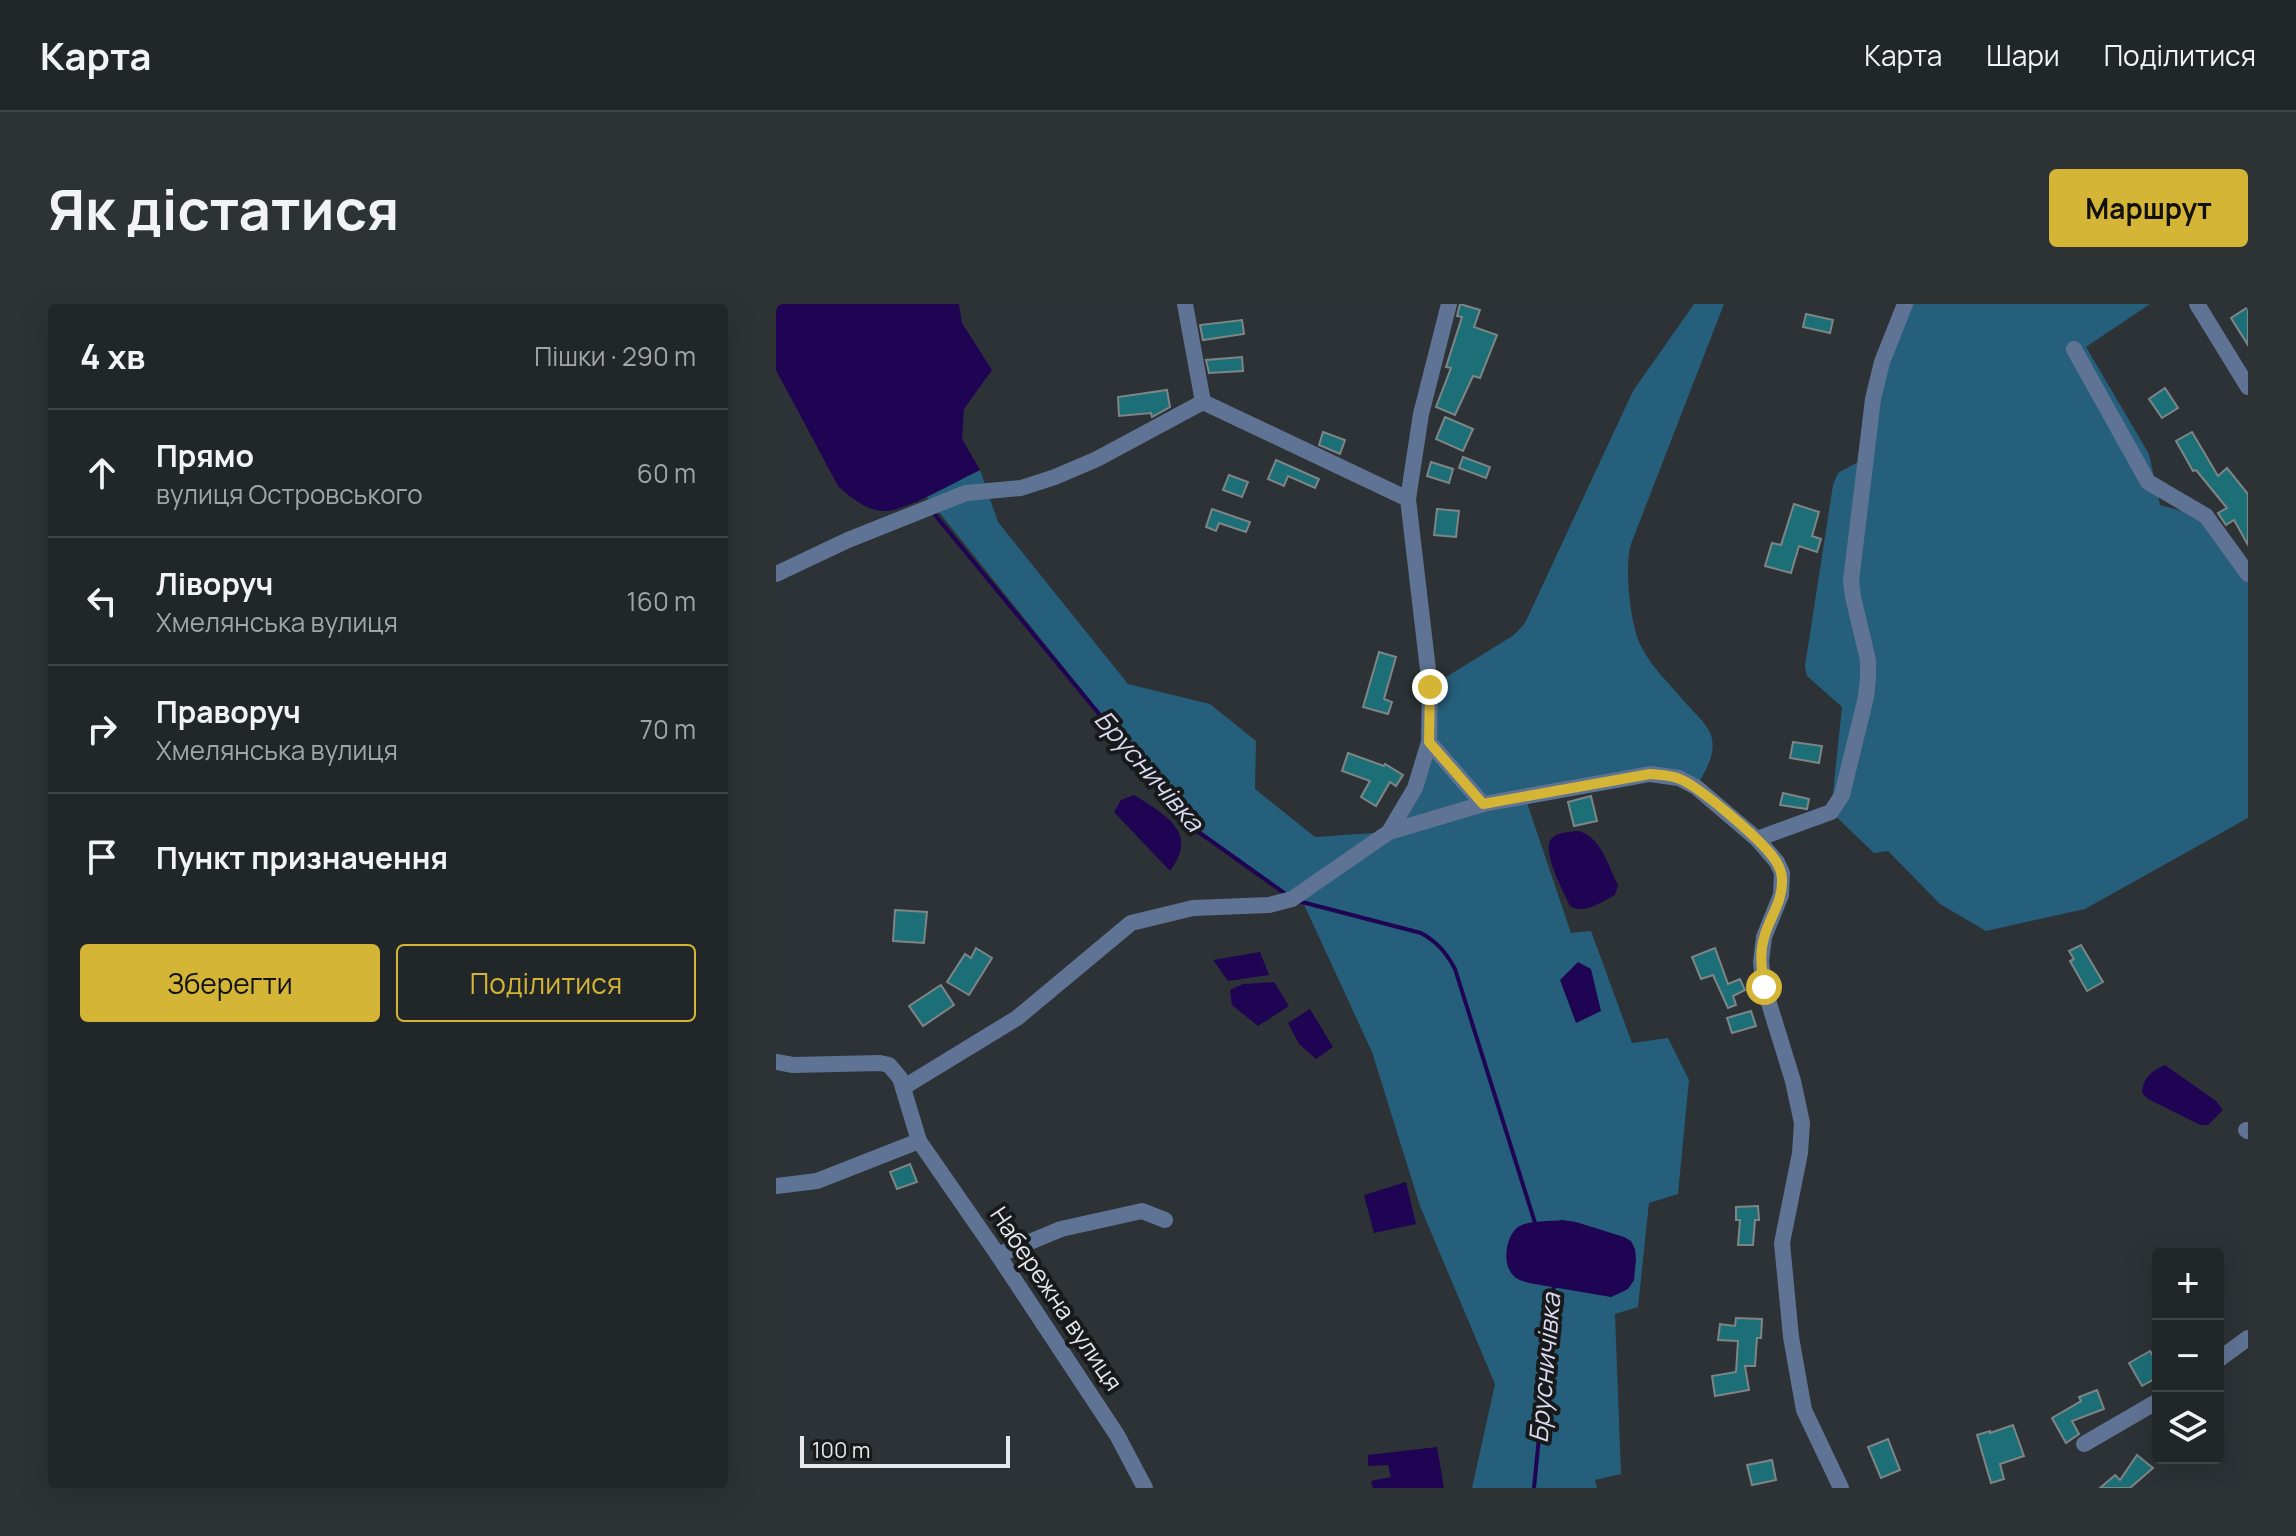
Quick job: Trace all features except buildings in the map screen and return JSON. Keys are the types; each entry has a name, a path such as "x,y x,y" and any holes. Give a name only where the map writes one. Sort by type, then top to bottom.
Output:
{"street":[{"path":"1185,304 1203,402"},
{"path":"1389,832 1415,788 1429,742 1430,687 1408,499 1421,414 1449,304"},
{"path":"1757,839 1831,812 1842,795 1868,677 1868,660 1851,581 1873,399 1882,362 1905,304"},
{"path":"2197,304 2248,387"},
{"path":"2074,349 2148,482 2206,516 2248,574"},
{"path":"1203,402 1408,499"},
{"path":"776,574 848,540 966,493 1021,488 1055,477 1097,459 1203,402"},
{"path":"1429,742 1483,804"},
{"path":"776,1062 793,1065 880,1063 896,1071 904,1087 1017,1018 1131,923 1193,908 1269,905 1292,899 1389,832 1483,804 1650,774 1679,778 1696,787 1757,839 1777,862 1782,873 1781,895 1764,937 1761,962 1764,987 1793,1081 1802,1123 1800,1153 1782,1243 1791,1337 1804,1410 1841,1488"},
{"name":"Набережна вулиця","path":"904,1087 919,1141 1117,1435 1145,1488"},
{"path":"776,1186 817,1181 919,1141"},
{"path":"998,1255 1061,1229 1142,1211 1165,1220"},
{"path":"2224,1356 2248,1338"},
{"path":"2084,1444 2152,1404"}],"shaded area":[{"path":"776,304 959,304 962,323 992,370 964,409 962,439 980,470 920,500 887,511 873,509 848,495 838,486 776,370"},
{"path":"1694,304 1724,304 1631,544 1628,581 1631,612 1642,648 1709,731 1712,749 1709,762 1696,787 1679,778 1525,797 1571,933 1591,931 1632,1043 1668,1038 1689,1080 1678,1194 1649,1203 1638,1307 1615,1314 1621,1474 1595,1480 1597,1488 1472,1488 1495,1384 1420,1206 1372,1052 1301,898 1292,899 1193,828 926,496 980,470 998,522 1128,684 1210,704 1256,741 1255,789 1315,837 1389,832 1415,788 1430,687 1514,635 1525,623 1633,391"},
{"path":"1905,304 2150,304 2086,347 2149,454 2160,505 2200,516 2248,580 2248,818 2085,909 1986,931 1940,904 1888,851 1874,853 1831,812 1842,707 1807,676 1805,666 1833,485 1838,473 1867,457 1873,399"},
{"path":"1134,795 1166,817 1180,835 1178,857 1170,871 1114,812 1121,800"},
{"path":"1578,831 1598,845 1618,885 1615,895 1581,909 1570,906 1549,852 1552,838"},
{"path":"1260,952 1269,975 1228,981 1213,960"},
{"path":"1578,962 1591,969 1601,1011 1576,1023 1560,980"},
{"path":"1274,982 1289,1006 1258,1026 1232,1005 1230,990 1243,984"},
{"path":"1310,1009 1333,1047 1316,1059 1299,1044 1288,1023"},
{"path":"2165,1065 2216,1101 2223,1110 2208,1125 2200,1125 2142,1093 2149,1075"},
{"path":"1406,1182 1416,1224 1374,1233 1364,1195"},
{"path":"1562,1220 1631,1241 1636,1259 1634,1280 1628,1289 1611,1297 1529,1283 1514,1276 1506,1256 1514,1231 1527,1223"},
{"path":"1437,1447 1444,1488 1373,1488 1371,1481 1391,1477 1388,1465 1368,1466 1368,1455"}],"waterway":[{"name":"Брусничівка","path":"931,510 1193,828 1287,895"},
{"name":"Брусничівка","path":"1298,901 1421,933 1448,957 1455,969 1536,1226"},
{"name":"Брусничівка","path":"1534,1488 1554,1284"}],"route":[{"path":"1430,687 1429,742 1483,804 1650,774 1664,775 1679,778 1696,787 1757,839 1777,862 1782,873 1781,895 1761,951 1764,987"}]}
